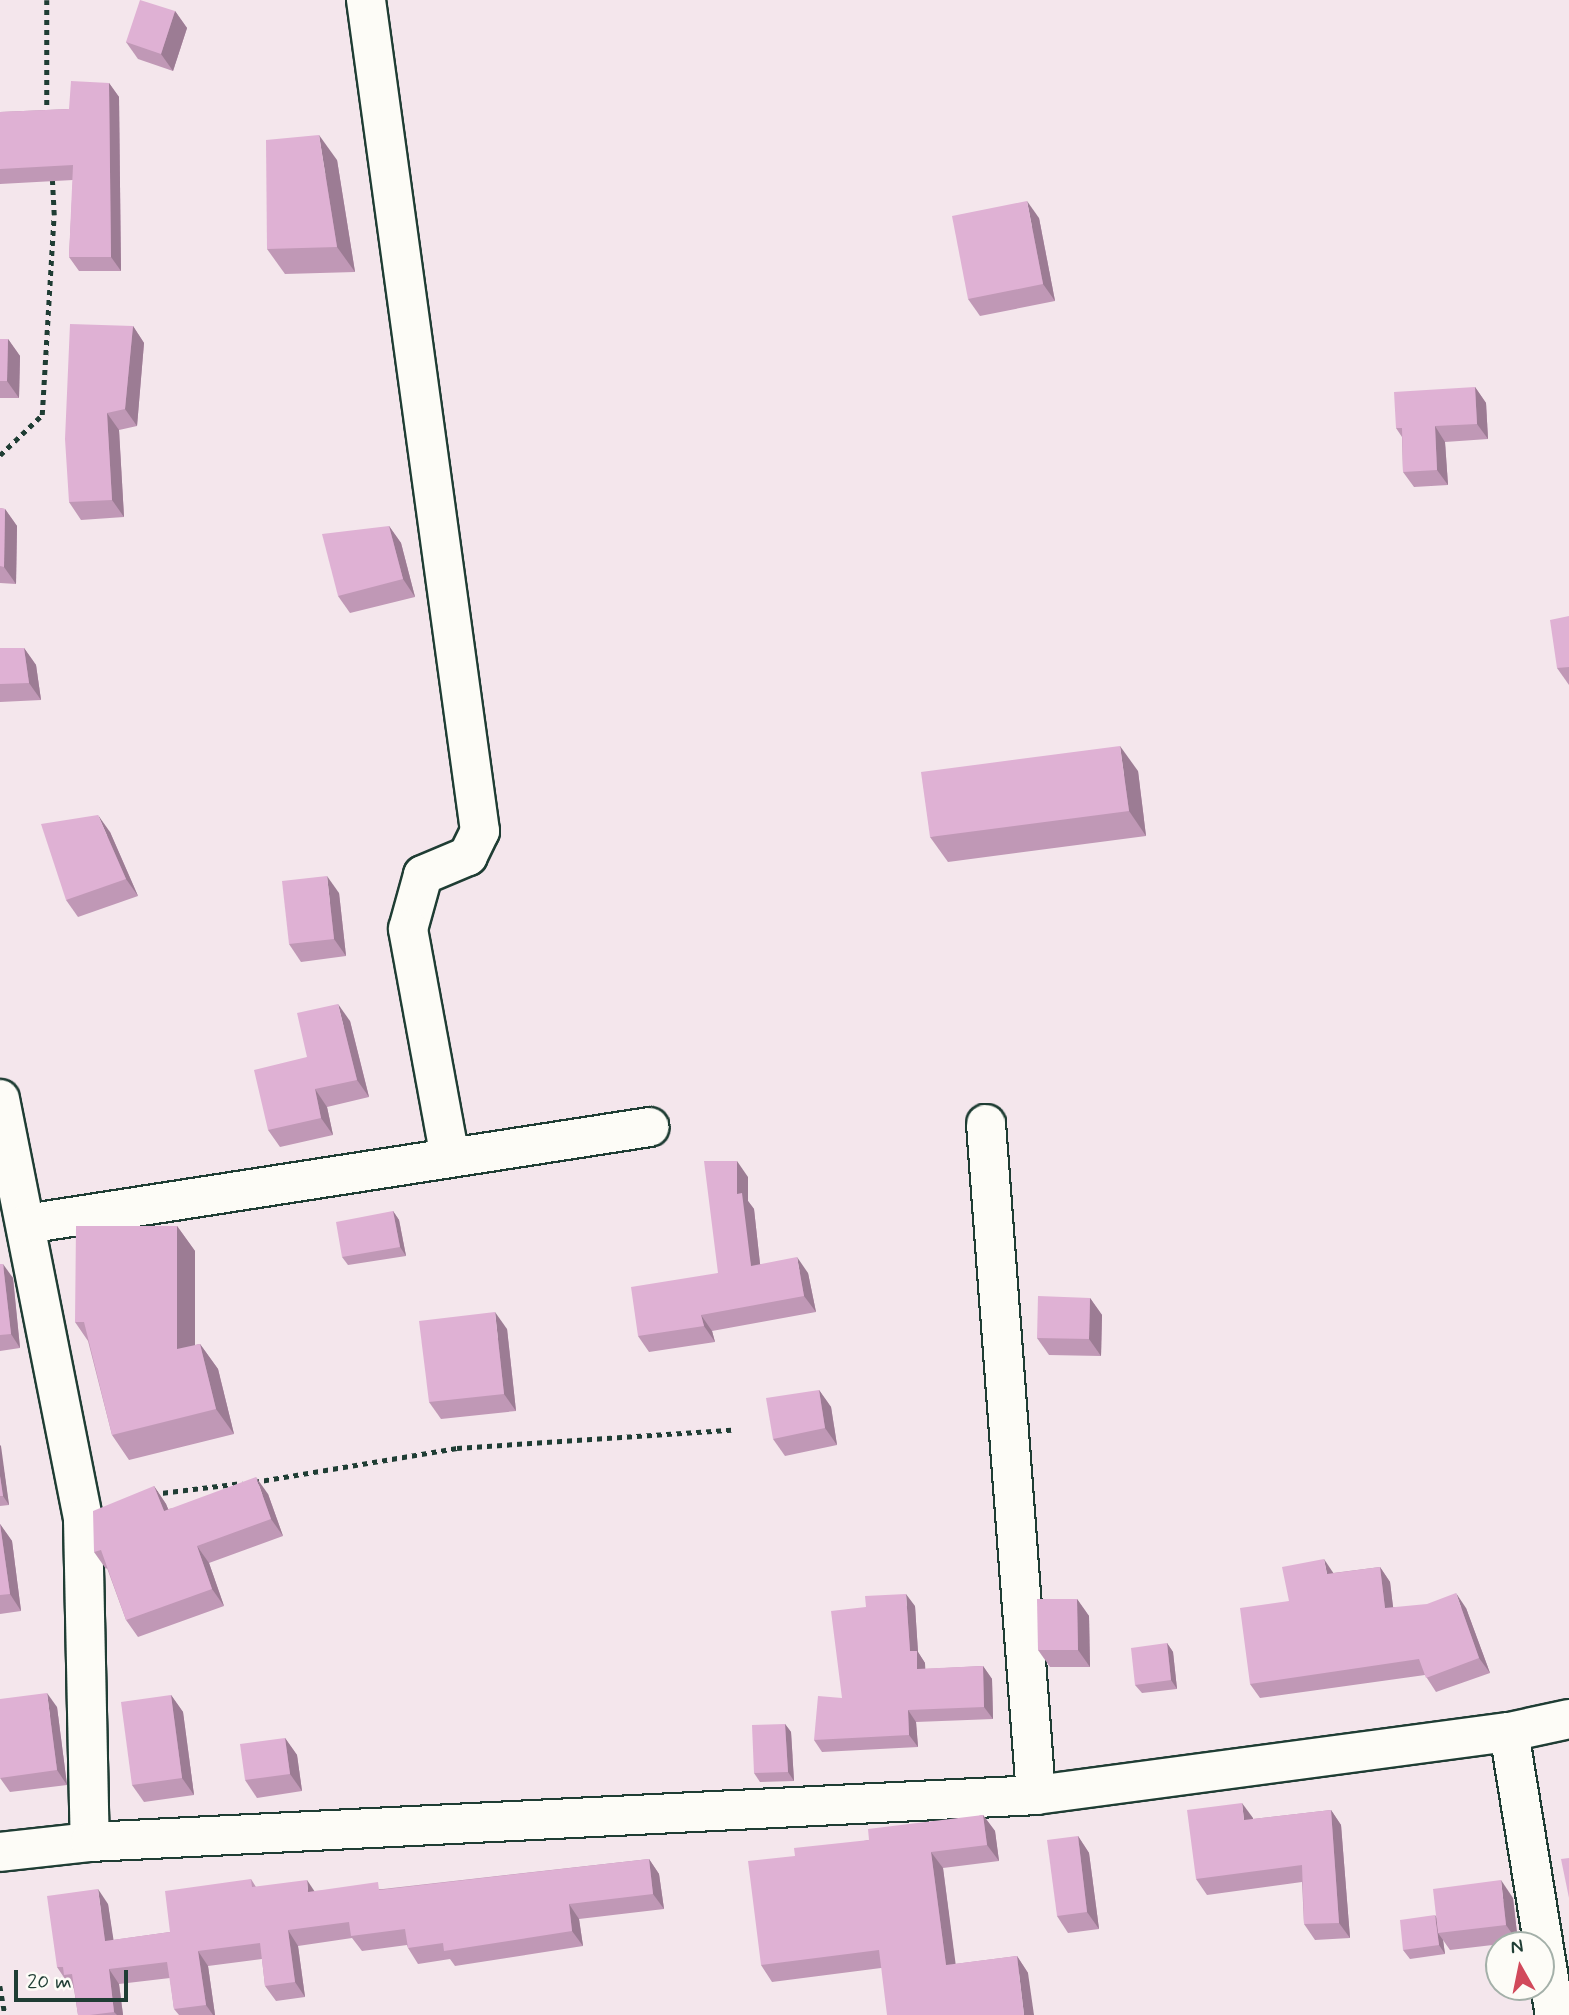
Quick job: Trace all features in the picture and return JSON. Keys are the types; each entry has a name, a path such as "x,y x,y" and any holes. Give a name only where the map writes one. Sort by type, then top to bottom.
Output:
{"street":[{"path":"366,0 480,831 468,856 423,875 408,929 450,1157"},
{"path":"0,1099 83,1520 90,1842"},
{"path":"986,1124 1036,1795"},
{"path":"26,1224 650,1127"},
{"path":"0,1852 90,1842 1036,1795 1508,1732 1569,1718"},
{"path":"1508,1732 1555,2015"}],"path":[{"path":"47,0 48,122"},
{"path":"0,454 42,415 54,215 51,162"},
{"path":"145,1495 457,1448 731,1430"},
{"path":"0,1986 5,2015"}],"building":[{"path":"140,0 175,11 161,54 126,42"},
{"path":"71,81 109,83 111,257 69,257 73,165 0,169 0,112 69,109"},
{"path":"319,135 337,247 267,249 266,140"},
{"path":"1027,201 1043,284 968,299 952,216"},
{"path":"70,324 133,326 125,409 107,413 112,500 69,502 65,439"},
{"path":"0,339 8,339 7,381 0,381"},
{"path":"1475,387 1477,424 1435,426 1437,470 1403,472 1402,428 1396,428 1394,392"},
{"path":"0,508 5,509 4,567 0,566"},
{"path":"389,526 403,579 338,596 322,534"},
{"path":"1569,616 1569,667 1557,668 1550,620"},
{"path":"0,648 24,648 29,683 0,684"},
{"path":"1120,746 1129,811 930,837 921,772"},
{"path":"98,815 126,879 66,900 41,824"},
{"path":"327,876 334,939 289,944 282,881"},
{"path":"338,1004 357,1080 315,1089 321,1118 268,1130 254,1070 307,1057 297,1013"},
{"path":"704,1161 737,1161 737,1194 742,1193 751,1266 797,1257 804,1296 701,1315 704,1326 638,1336 631,1287 718,1273"},
{"path":"393,1211 400,1247 342,1257 336,1222"},
{"path":"76,1226 177,1226 177,1349 200,1344 216,1409 112,1435 84,1322 75,1322"},
{"path":"0,1264 3,1264 11,1334 0,1335"},
{"path":"1038,1296 1090,1298 1089,1339 1037,1338"},
{"path":"495,1312 504,1394 429,1402 419,1321"},
{"path":"819,1390 825,1428 773,1439 766,1398"},
{"path":"256,1477 271,1519 197,1546 212,1589 126,1620 101,1550 94,1552 93,1511 154,1486 164,1511"},
{"path":"0,1524 10,1594 0,1595"},
{"path":"1324,1559 1327,1574 1380,1567 1385,1608 1427,1604 1456,1593 1479,1658 1426,1678 1419,1659 1250,1684 1240,1608 1289,1601 1282,1567"},
{"path":"906,1594 910,1651 917,1651 917,1669 983,1666 984,1707 908,1710 909,1735 814,1740 818,1696 842,1698 831,1611 866,1607 865,1596"},
{"path":"1037,1599 1077,1599 1078,1650 1038,1650"},
{"path":"1167,1643 1171,1680 1135,1685 1131,1648"},
{"path":"47,1693 57,1770 0,1778 0,1699"},
{"path":"171,1695 182,1778 132,1785 121,1702"},
{"path":"785,1724 788,1772 754,1773 752,1725"},
{"path":"285,1738 290,1774 245,1780 240,1744"},
{"path":"1242,1803 1244,1820 1331,1810 1339,1923 1304,1924 1302,1865 1196,1879 1187,1810"},
{"path":"983,1815 987,1845 931,1852 946,1965 1017,1956 1024,2015 887,2015 879,1950 761,1965 748,1861 795,1856 794,1848 869,1840 868,1829"},
{"path":"1078,1836 1087,1912 1057,1916 1047,1840"},
{"path":"1569,1858 1569,1898 1561,1859"},
{"path":"649,1859 653,1894 569,1904 572,1931 444,1951 443,1943 408,1948 405,1929 351,1936 349,1922 288,1930 295,1982 265,1986 260,1943 198,1951 206,2005 174,2009 167,1962 109,1969 114,2012 90,2015 78,2015 72,1974 64,1975 63,1967 57,1967 47,1896 98,1889 105,1941 170,1932 165,1891 251,1879 252,1887 307,1880 308,1892 378,1882 379,1890"},
{"path":"1501,1880 1506,1925 1438,1933 1433,1889"},
{"path":"1435,1915 1439,1945 1403,1950 1400,1920"}]}
